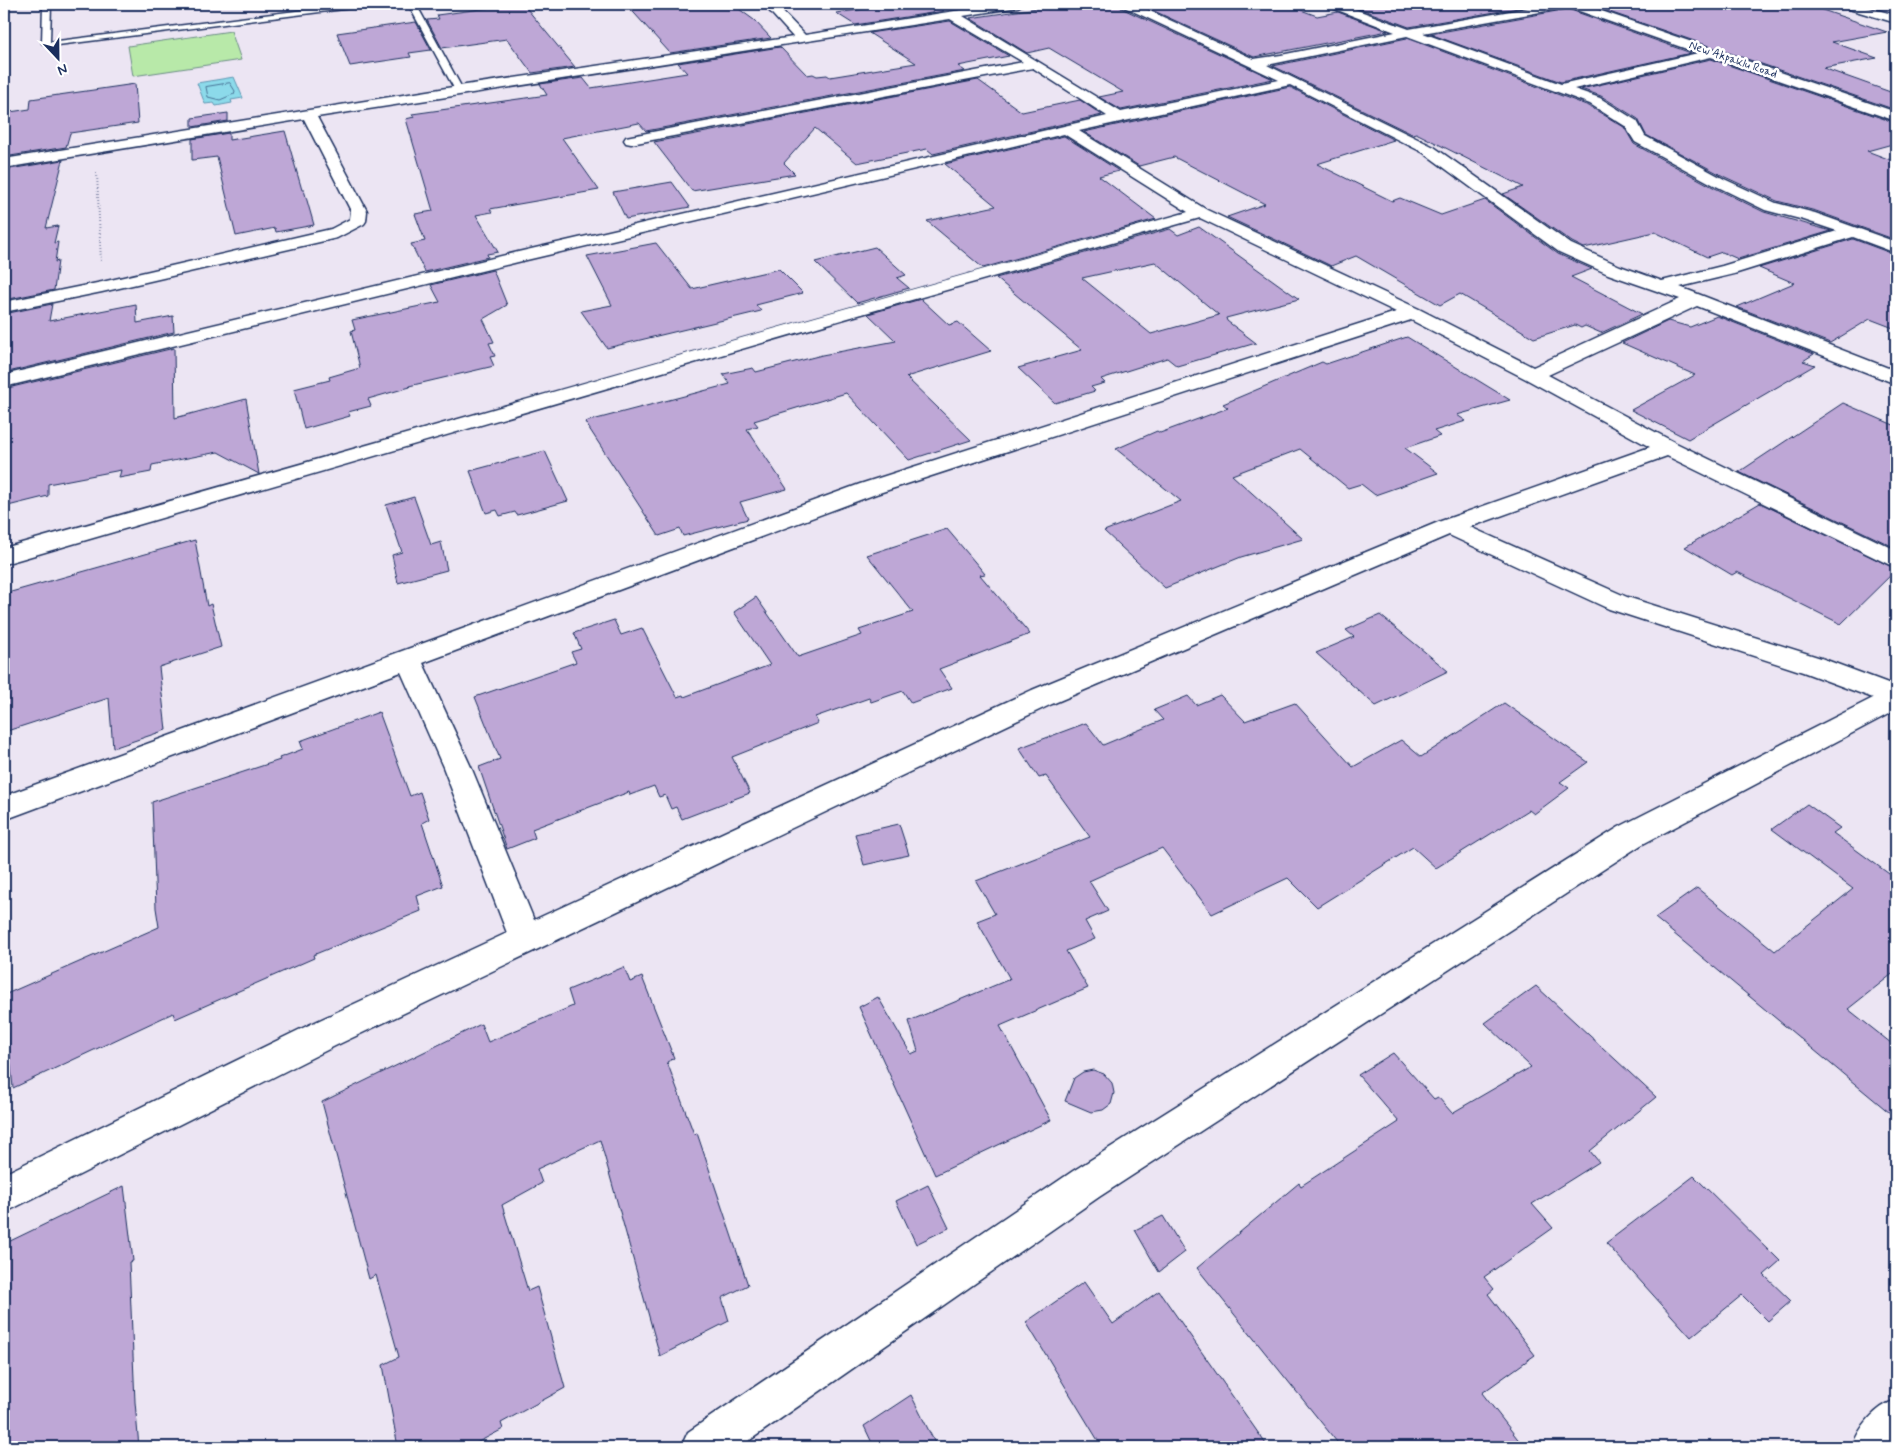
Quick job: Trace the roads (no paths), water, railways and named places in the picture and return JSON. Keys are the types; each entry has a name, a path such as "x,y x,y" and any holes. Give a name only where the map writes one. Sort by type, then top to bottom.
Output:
{"street":[{"path":"769,4 802,39"},
{"path":"4,163 308,116 459,90 802,39 1018,4"},
{"path":"1126,4 1292,81 1428,150 1565,248 1614,270 1696,299 1896,378"},
{"path":"1331,4 1595,101 1632,124 1634,131 1640,139 1720,182 1772,206 1854,231 1896,248"},
{"path":"1250,63 1281,59 1410,32 1569,4"},
{"name":"New Akpaklu Road","path":"1569,4 1896,117"},
{"path":"1843,4 1896,19"},
{"path":"952,15 1119,117"},
{"path":"1560,88 1714,53"},
{"path":"631,140 1035,64"},
{"path":"4,381 518,257 1066,129 1292,81"},
{"path":"4,307 102,287 337,233 358,221 359,211 308,116"},
{"path":"1066,129 1201,213 1412,314 1533,375 1668,448 1896,559"},
{"path":"4,556 848,312 1201,213"},
{"path":"1658,287 1728,270 1854,231"},
{"path":"1533,375 1696,299"},
{"path":"4,808 868,489 1412,314"},
{"path":"4,1194 323,1035 1042,697 1449,526 1668,448"},
{"path":"1449,526 1618,603 1812,665 1896,697"},
{"path":"408,658 457,767 526,939"},
{"path":"703,1447 1086,1184 1630,836 1896,697"},
{"path":"1874,1447 1896,1421"}],"lane":[{"path":"47,4 46,43 50,44 368,4"},
{"path":"412,4 459,90"}],"water":[{"path":"234,77 243,98 231,100 232,103 216,106 214,103 205,104 197,83"}]}
